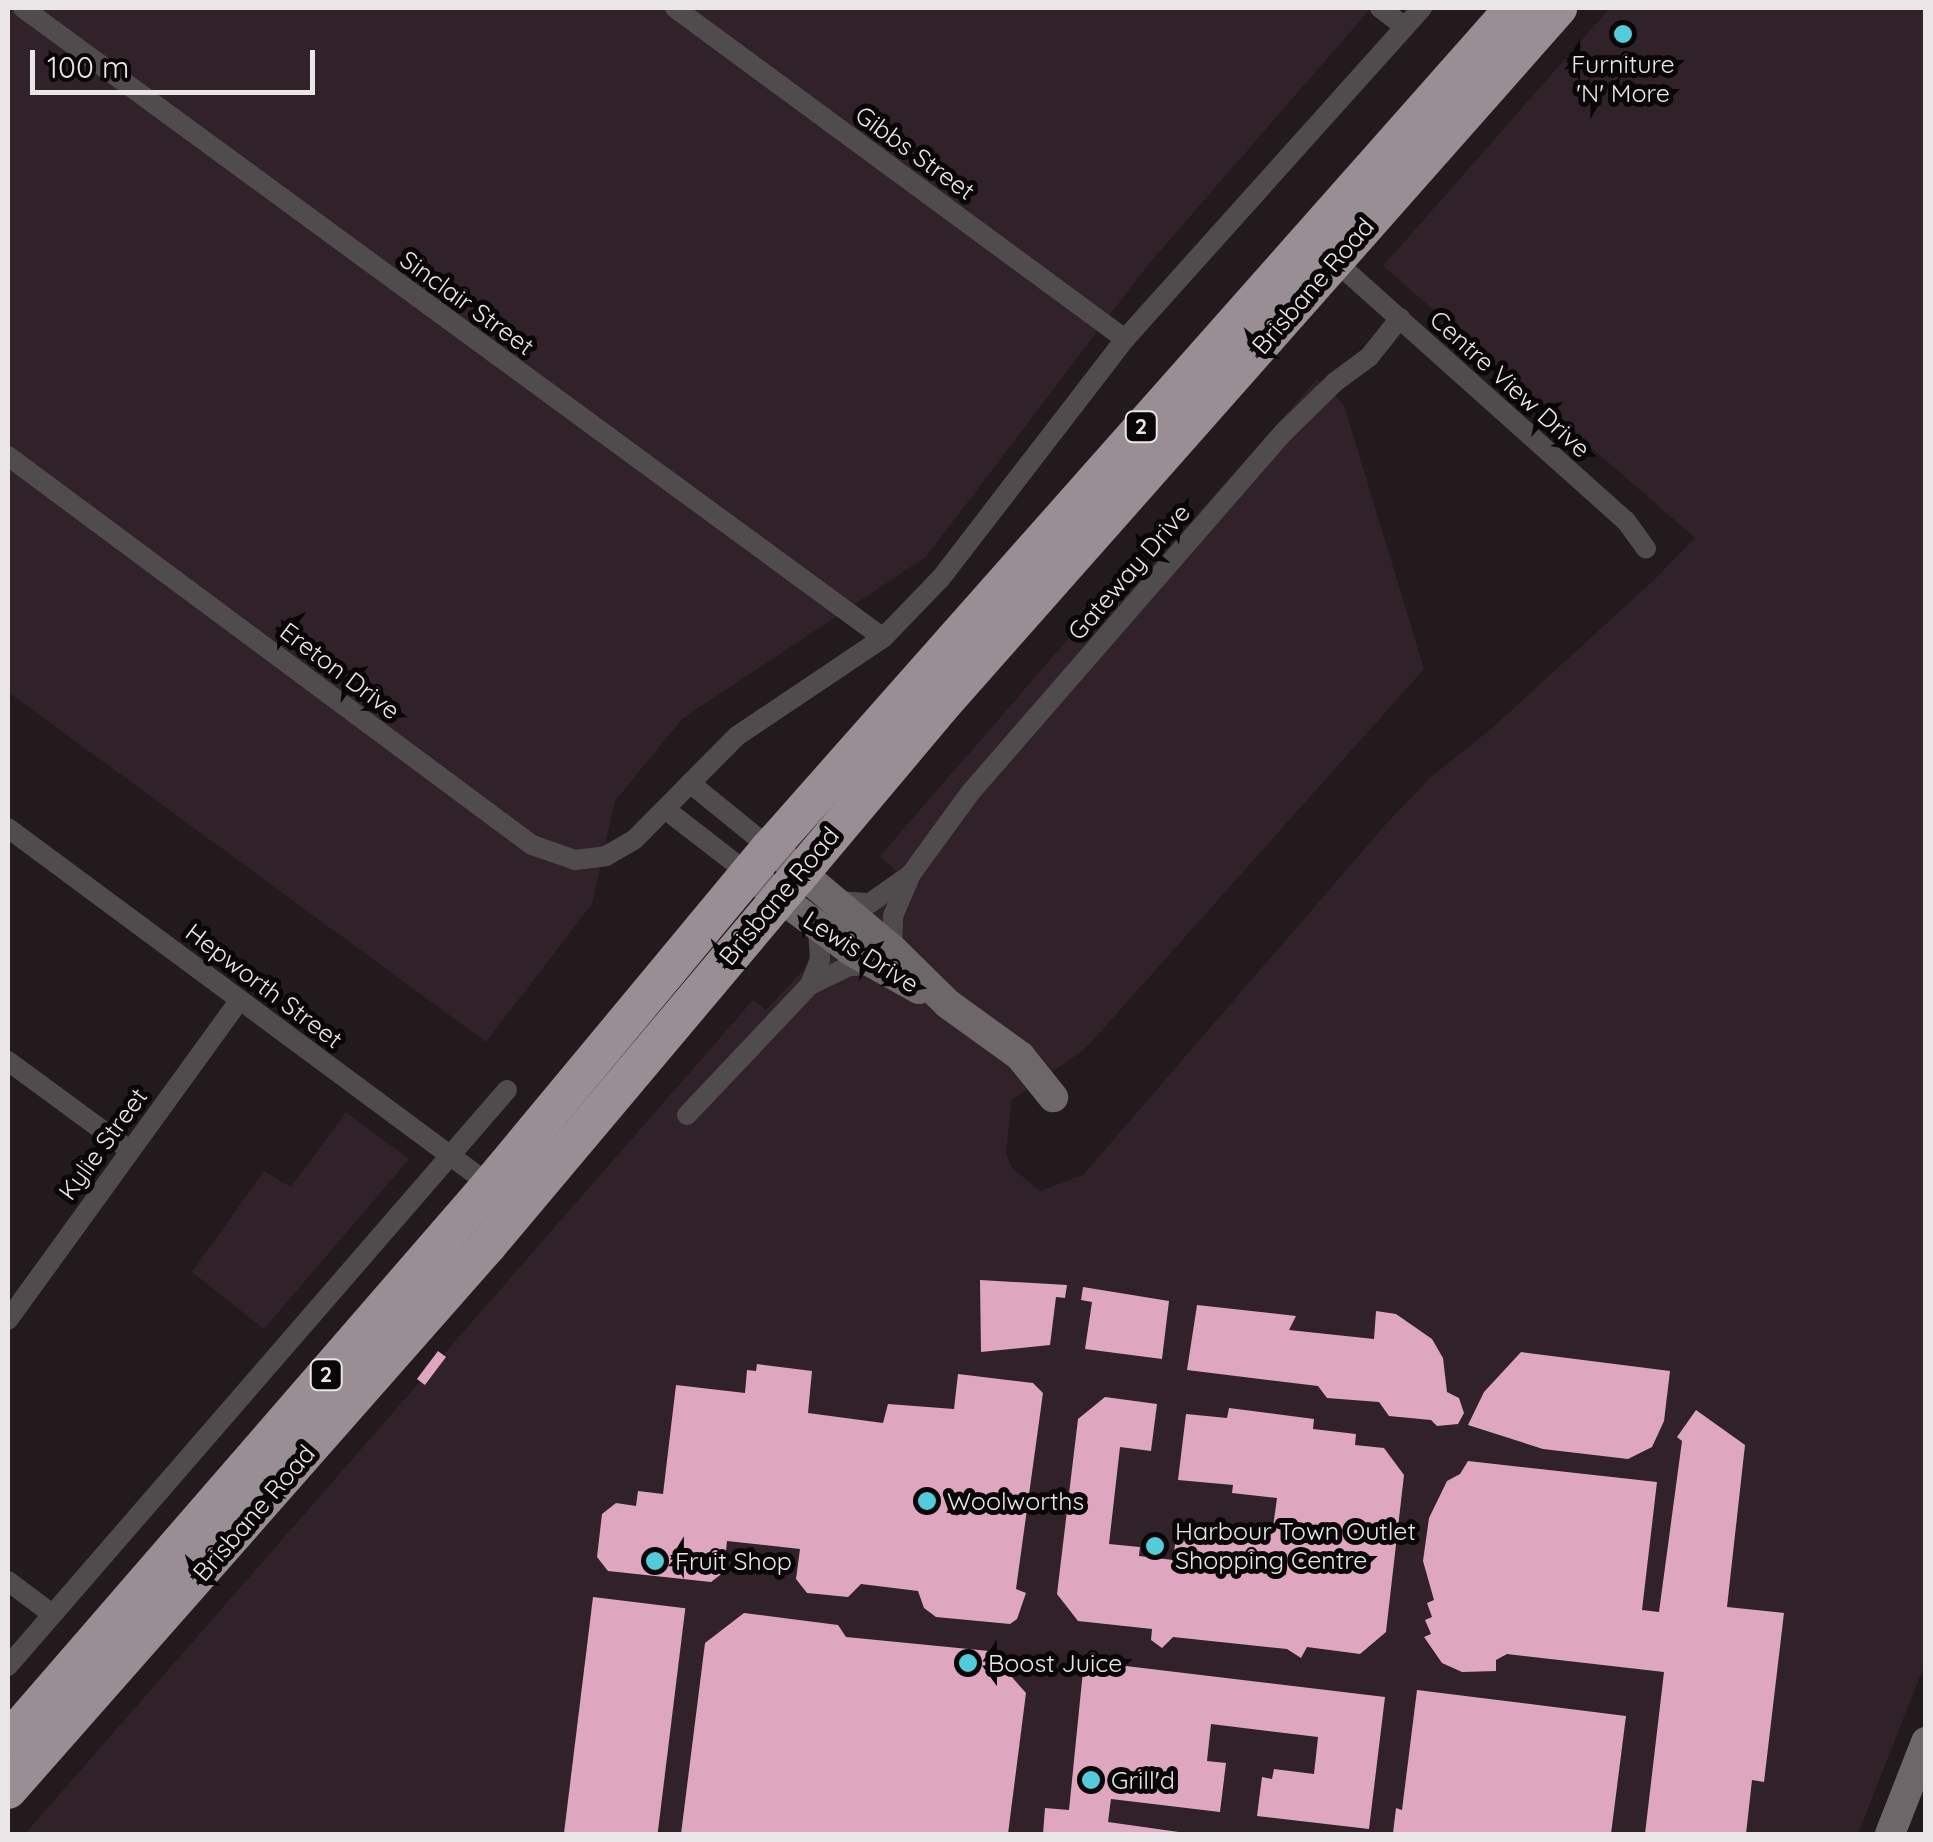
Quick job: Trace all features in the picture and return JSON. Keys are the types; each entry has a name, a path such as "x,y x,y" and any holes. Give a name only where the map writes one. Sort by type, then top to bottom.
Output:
{"highway":[{"name":"Brisbane Road","path":"8,1790 488,1245 774,872 1514,8"},
{"name":"Brisbane Road","path":"8,1741 490,1185 1335,261 1558,8"},
{"path":"8,1810 47,1748"}],"street":[{"name":"Sinclair Street","path":"23,8 883,638"},
{"name":"Gibbs Street","path":"675,8 1125,339"},
{"path":"1380,8 1406,26"},
{"path":"660,814 737,736 883,638 941,578 1125,339 1422,8"},
{"name":"Centre View Drive","path":"1335,261 1626,522 1646,549"},
{"name":"Gateway Drive","path":"883,957 911,874 970,793 1245,476 1335,382 1369,357 1400,318"},
{"name":"Ereton Drive","path":"8,456 532,845 575,860 606,856 634,840 660,814"},
{"name":"Brisbane Road","path":"690,783 774,872"},
{"name":"Brisbane Road","path":"660,814 774,872"},
{"name":"Hepworth Street","path":"8,828 490,1185"},
{"name":"Lewis Drive","path":"774,872 838,901 883,957"},
{"name":"Lewis Drive","path":"774,872 818,928 883,957 1020,1056 1053,1097"},
{"name":"Gateway Drive","path":"838,901 870,903 911,874"},
{"path":"810,985 820,959 818,928"},
{"path":"688,1115 810,985 849,966 883,957"},
{"name":"Kylie Street","path":"8,1320 240,1000"},
{"path":"8,1062 129,1150"},
{"path":"8,1666 508,1090"},
{"path":"8,1581 52,1614"},
{"path":"1890,1834 1926,1742"}],"shaded area":[{"path":"8,8 1371,8 1147,266 926,557 682,719 615,801 592,904 486,1042 8,692"},
{"path":"1610,8 1925,8 1926,1661 1858,1834 25,1834 753,1000 766,1010 896,871 880,856 1110,591 1122,600 1317,379 1344,405 1424,669 1085,1049 1012,1100 1006,1153 1012,1168 1040,1191 1083,1175 1431,777 1491,729 1695,538 1383,266"},
{"path":"346,1112 409,1159 264,1329 192,1272 264,1171 291,1187"}],"building":[{"path":"980,1280 1067,1285 1065,1298 1056,1297 1050,1345 981,1352"},
{"path":"1083,1287 1169,1301 1162,1359 1085,1349 1092,1302 1081,1300"},
{"path":"1197,1305 1296,1316 1289,1330 1374,1339 1376,1311 1396,1314 1432,1339 1443,1358 1447,1392 1459,1398 1464,1413 1458,1424 1437,1426 1431,1420 1389,1416 1379,1402 1327,1398 1318,1386 1187,1370"},
{"path":"438,1351 446,1357 425,1385 417,1379"},
{"path":"1521,1352 1670,1371 1664,1421 1652,1447 1628,1459 1543,1449 1468,1425 1484,1392"},
{"path":"757,1364 812,1371 808,1413 883,1423 888,1404 954,1409 958,1374 1033,1383 1043,1393 1016,1589 1026,1593 1017,1619 1010,1624 936,1617 924,1608 918,1591 861,1584 848,1597 807,1593 796,1579 800,1549 727,1541 724,1572 711,1582 608,1571 597,1557 602,1514 616,1503 636,1506 638,1491 663,1494 676,1385 745,1393 747,1370 756,1371"},
{"path":"1105,1397 1157,1404 1151,1451 1120,1447 1109,1544 1140,1547 1139,1556 1173,1560 1177,1529 1228,1537 1229,1529 1272,1534 1277,1498 1232,1493 1233,1485 1178,1480 1186,1414 1227,1418 1229,1408 1314,1419 1313,1429 1356,1434 1355,1445 1384,1448 1404,1475 1386,1632 1360,1654 1307,1647 1301,1658 1287,1649 1173,1637 1162,1648 1151,1640 1152,1629 1078,1621 1057,1594 1078,1419"},
{"path":"1696,1410 1745,1445 1727,1607 1784,1613 1764,1782 1752,1780 1746,1834 1645,1834 1664,1672 1507,1654 1496,1660 1496,1671 1462,1672 1442,1663 1424,1637 1431,1634 1425,1620 1432,1617 1427,1603 1434,1600 1423,1561 1429,1518 1447,1481 1460,1474 1468,1461 1657,1482 1642,1610 1659,1612 1682,1441 1677,1437"},
{"path":"593,1597 685,1608 658,1834 564,1833"},
{"path":"744,1613 838,1625 846,1637 989,1651 1026,1693 1008,1834 681,1834 705,1643"},
{"path":"1084,1661 1385,1697 1369,1829 1257,1816 1262,1777 1272,1779 1274,1769 1314,1774 1318,1737 1211,1724 1207,1761 1226,1763 1220,1812 1111,1799 1108,1822 1193,1834 1043,1834 1045,1808 1069,1810"},
{"path":"1417,1690 1626,1716 1611,1834 1393,1833 1396,1808 1402,1810"}],"place":[{"name":"Furniture 'N' More","path":"1623,34"},
{"name":"Woolworths","path":"927,1501"},
{"name":"Harbour Town Outlet Shopping Centre","path":"1155,1546"},
{"name":"Fruit Shop","path":"655,1561"},
{"name":"Boost Juice","path":"968,1663"},
{"name":"Grill'd","path":"1091,1780"}]}
